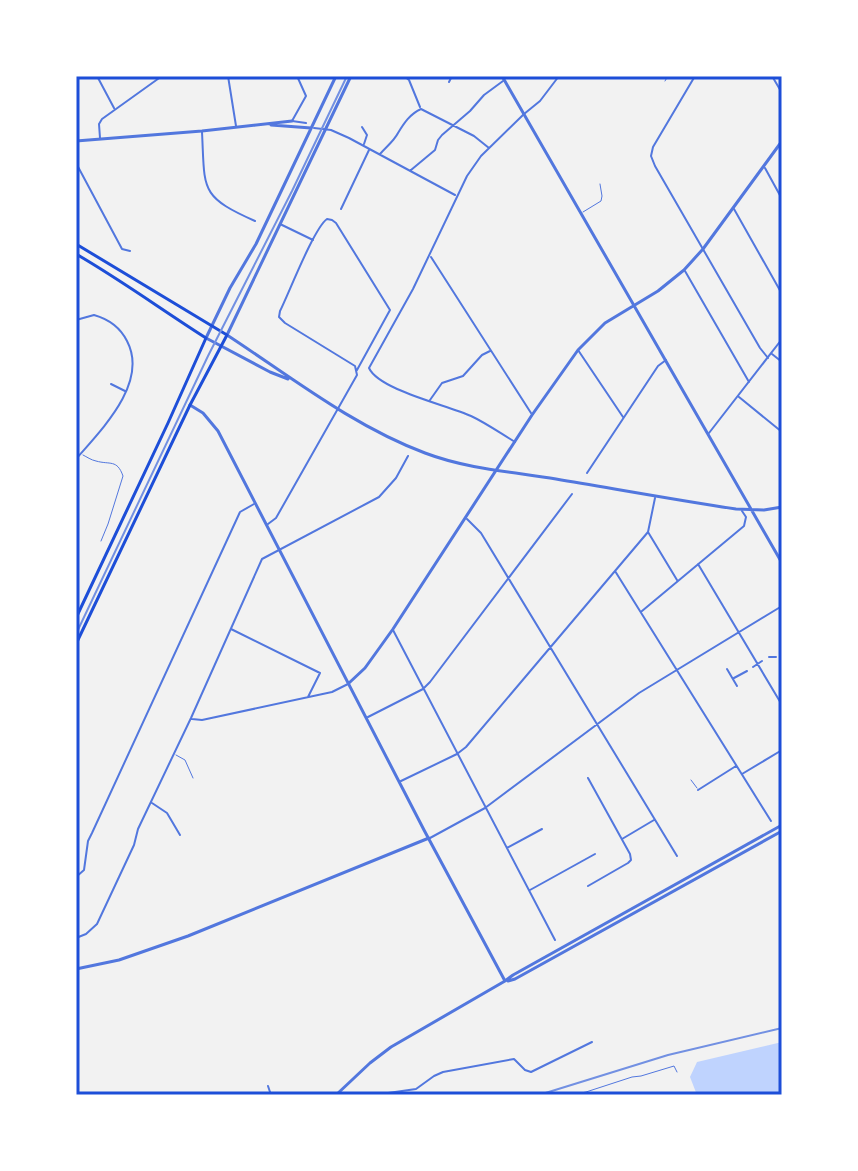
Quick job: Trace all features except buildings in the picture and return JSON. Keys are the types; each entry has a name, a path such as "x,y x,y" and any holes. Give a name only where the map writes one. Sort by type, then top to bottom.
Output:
{"main road":[{"path":"76,244 227,335 190,405 76,644"},
{"path":"76,254 123,281 206,338 76,618"}],"street":[{"path":"97,76 114,109"},
{"path":"100,139 99,124 102,119 162,76"},
{"path":"228,76 236,128"},
{"path":"292,121 306,96 297,76"},
{"path":"293,381 206,338 256,244 336,76"},
{"path":"351,76 227,335 363,424 445,460 741,510 782,507"},
{"path":"404,76 409,80 421,109 474,136 489,148"},
{"path":"449,82 452,76"},
{"path":"515,442 469,415 403,392 374,376 369,366 430,256 467,176 489,148 540,101 559,76"},
{"path":"695,76 653,147 651,156 768,358"},
{"path":"772,76 782,93"},
{"path":"410,171 433,153 438,140 503,78 782,563"},
{"path":"379,154 416,110 421,109"},
{"path":"76,141 292,121 306,123"},
{"path":"267,125 337,132 456,196"},
{"path":"362,127 367,135 363,146"},
{"path":"202,131 206,186 218,203 255,221"},
{"path":"191,718 202,720 336,691 365,668 578,350 605,323 658,291 684,270 703,249 782,141"},
{"path":"341,209 370,149"},
{"path":"76,163 122,249 130,251"},
{"path":"763,166 782,199"},
{"path":"733,208 782,294"},
{"path":"267,525 276,518 389,313 389,306 335,221 327,219 322,222 313,240 279,317 357,370"},
{"path":"279,224 313,240"},
{"path":"430,256 532,415"},
{"path":"684,270 749,382"},
{"path":"76,320 94,315 114,325 125,335 133,365 126,391 115,412 76,459"},
{"path":"708,433 782,339"},
{"path":"578,350 624,418"},
{"path":"429,401 442,383 463,376 482,355 490,351"},
{"path":"771,353 782,362"},
{"path":"587,473 658,366 666,360"},
{"path":"111,384 126,391"},
{"path":"738,396 782,432"},
{"path":"190,405 203,413 218,431 505,981"},
{"path":"76,938 97,924 262,559 379,497 396,478 408,456"},
{"path":"367,717 423,689 430,682 572,494"},
{"path":"400,782 466,747 648,532 655,495"},
{"path":"76,877 83,873 88,841 240,512 255,504"},
{"path":"641,611 744,526 746,520 741,510"},
{"path":"466,518 481,533 677,856"},
{"path":"648,532 678,581"},
{"path":"698,564 782,705"},
{"path":"614,570 771,821"},
{"path":"76,969 119,960 188,936 429,838 485,808 639,693 782,606"},
{"path":"230,628 320,673 308,697"},
{"path":"393,629 555,940"},
{"path":"769,657 776,657"},
{"path":"753,667 762,661"},
{"path":"727,669 737,686"},
{"path":"733,679 747,671"},
{"path":"742,774 782,750"},
{"path":"698,790 737,766"},
{"path":"588,778 630,854 630,862 588,886"},
{"path":"151,802 167,813 180,835"},
{"path":"622,839 655,820"},
{"path":"340,1094 370,1063 391,1047 782,828"},
{"path":"506,848 542,829"},
{"path":"529,890 595,854"},
{"path":"76,979 76,1007"},
{"path":"374,1095 416,1089 443,1072 514,1059 531,1072 592,1042"},
{"path":"268,1086 271,1095"}],"lane":[{"path":"665,81 668,76"},
{"path":"581,214 601,201 600,184"},
{"path":"81,453 94,461 117,465 123,476 101,541"},
{"path":"174,753 185,760 193,778"},
{"path":"691,780 698,790"},
{"path":"571,1095 674,1066 677,1072"}],"water":[{"path":"782,1042 782,1095 697,1095 690,1077 697,1062"}],"tram line":[{"path":"76,634 208,356 347,76"},
{"path":"539,1095 668,1055 782,1028"}]}
